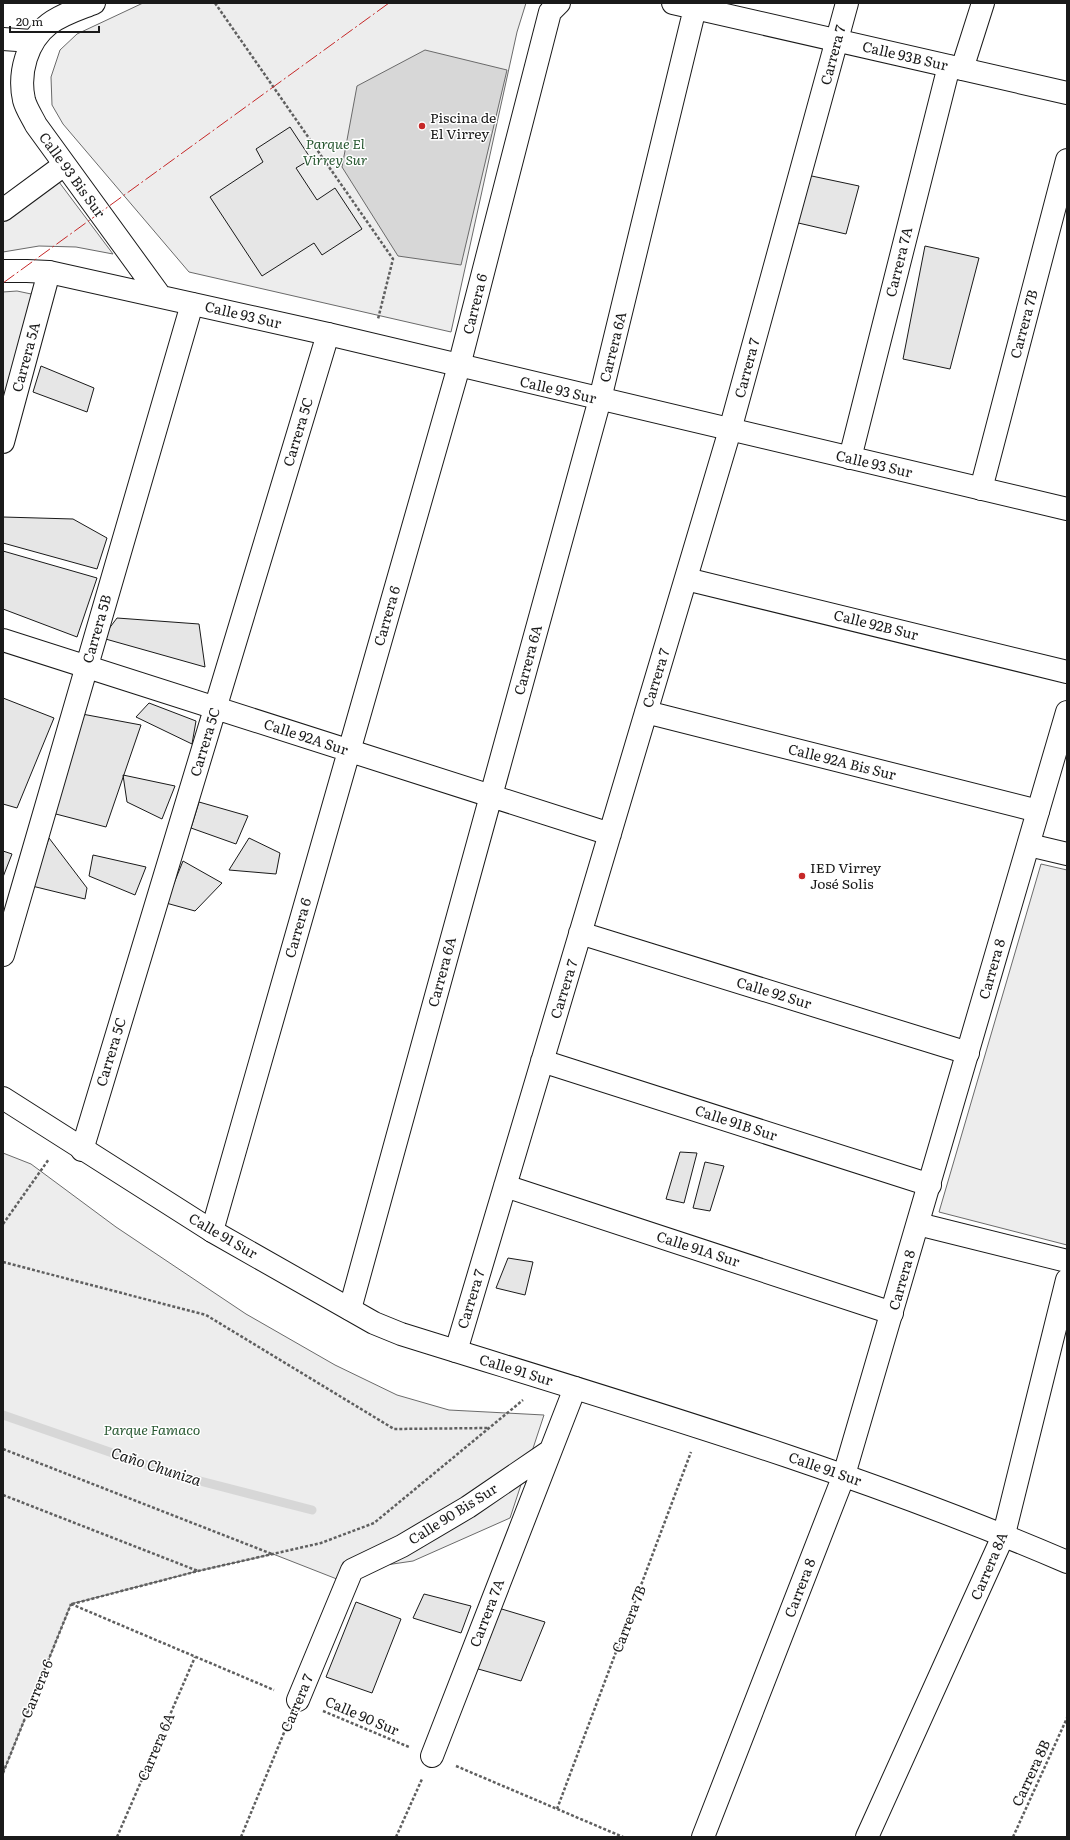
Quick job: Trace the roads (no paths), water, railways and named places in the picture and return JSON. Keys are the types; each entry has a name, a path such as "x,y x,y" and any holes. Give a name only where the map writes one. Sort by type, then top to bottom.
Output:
{"street":[{"path":"3,39 32,41 49,24 94,3"},
{"name":"Carrera 6","path":"212,1231 459,366 550,12 559,3"},
{"name":"Calle 93B Sur","path":"673,3 1067,93"},
{"name":"Carrera 7","path":"456,1351 730,430 847,3"},
{"name":"Carrera 7A","path":"850,458 955,67 983,3"},
{"name":"Carrera 6A","path":"350,1309 600,399 695,8"},
{"name":"Calle 93 Bis Sur","path":"32,41 27,54 22,76 24,100 36,125 161,297"},
{"name":"Carrera 7B","path":"982,489 1067,160"},
{"path":"3,210 64,165"},
{"name":"Calle 93 Sur","path":"3,271 27,270 49,272 328,334 1067,509"},
{"name":"Carrera 5A","path":"3,442 49,272"},
{"name":"Carrera 5B","path":"3,955 192,304"},
{"name":"Carrera 5C","path":"82,1150 328,334"},
{"name":"Calle 92B Sur","path":"686,579 1067,672"},
{"name":"Calle 92A Sur","path":"3,640 610,834"},
{"name":"Calle 92A Bis Sur","path":"646,712 1038,811"},
{"name":"Carrera 8","path":"703,1837 844,1475 1067,712"},
{"path":"1029,845 1067,854"},
{"name":"Calle 92 Sur","path":"580,933 968,1053"},
{"name":"Calle 91B Sur","path":"542,1062 930,1185"},
{"name":"Calle 91 Sur","path":"3,1098 63,1138 212,1231 374,1323 401,1334 575,1388 844,1475 1004,1534 1067,1562"},
{"name":"Calle 91A Sur","path":"505,1186 892,1313"},
{"path":"918,1224 1067,1261"},
{"name":"Carrera 8A","path":"868,1837 1004,1534 1067,1280"},
{"name":"Carrera 7A","path":"432,1756 575,1388"},
{"name":"Calle 90 Bis Sur","path":"352,1570 402,1546 468,1507 550,1451"},
{"name":"Carrera 7","path":"298,1700 352,1570"}],"waterway":[{"name":"Caño Chuniza","path":"3,1415 173,1474 312,1510"}],"place":[{"name":"Piscina de El Virrey","path":"422,126"},
{"name":"IED Virrey José Solis","path":"802,876"}],"park label":[{"name":"Parque El Virrey Sur","path":"335,152"},
{"name":"Parque Famaco","path":"152,1430"}]}
